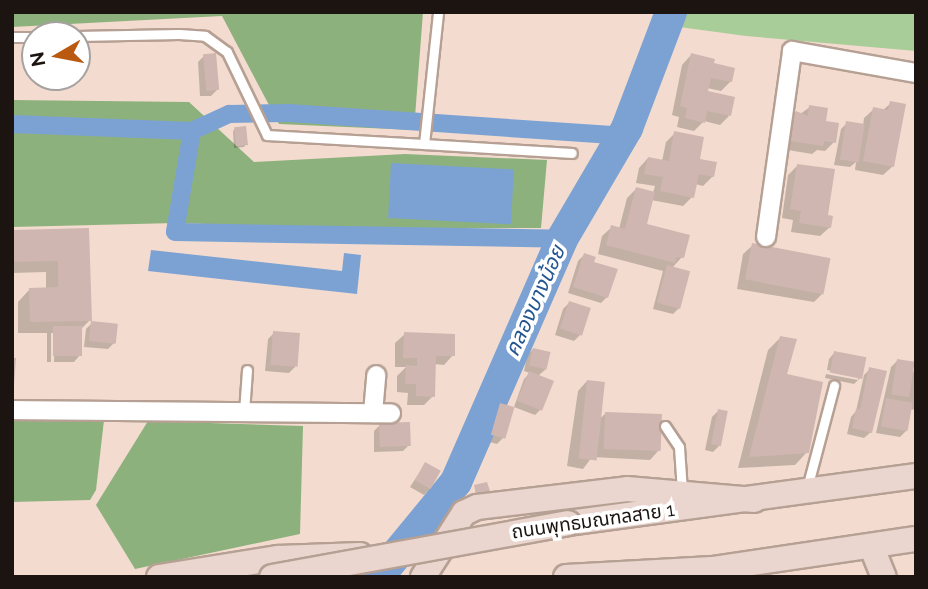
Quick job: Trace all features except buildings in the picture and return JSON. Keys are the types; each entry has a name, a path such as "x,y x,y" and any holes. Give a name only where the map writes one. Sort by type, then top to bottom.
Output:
{"main road":[{"name":"ถนนพุทธมณฑลสาย 1","path":"159,577 379,555 568,523 755,500 916,476"},
{"path":"423,577 464,513 477,507 627,489 682,491 755,500"},
{"path":"568,576 712,569 872,548 916,539"},
{"path":"872,548 884,577"},
{"path":"687,577 712,569"}],"street":[{"path":"766,237 792,51 916,73"},
{"path":"12,410 382,413 376,375"}],"lane":[{"path":"424,143 438,12"},
{"path":"91,36 205,36 228,52 267,135 572,153"},
{"path":"244,412 247,370"},
{"path":"806,493 834,386"},
{"path":"665,426 680,447 682,491"}],"green space":[{"path":"12,12 423,12 414,130 279,124 222,16 91,23 21,21 21,27 12,27"},
{"path":"684,12 916,12 916,51 746,36 679,27"},
{"path":"12,100 189,102 254,162 405,154 547,160 541,228 321,228 176,223 12,227"},
{"path":"12,417 104,420 96,490 90,500 12,502"},
{"path":"148,421 303,426 300,534 135,569 96,505"}],"water":[{"path":"391,163 514,169 511,224 388,218"},
{"path":"151,250 342,271 344,253 361,255 357,294 148,271"}],"waterway":[{"name":"คลองบางน้อย","path":"378,577 456,482 562,239 627,128 671,12"},
{"path":"192,131 229,114 289,113 623,136"},
{"path":"12,124 192,131 175,232 562,239"}]}
